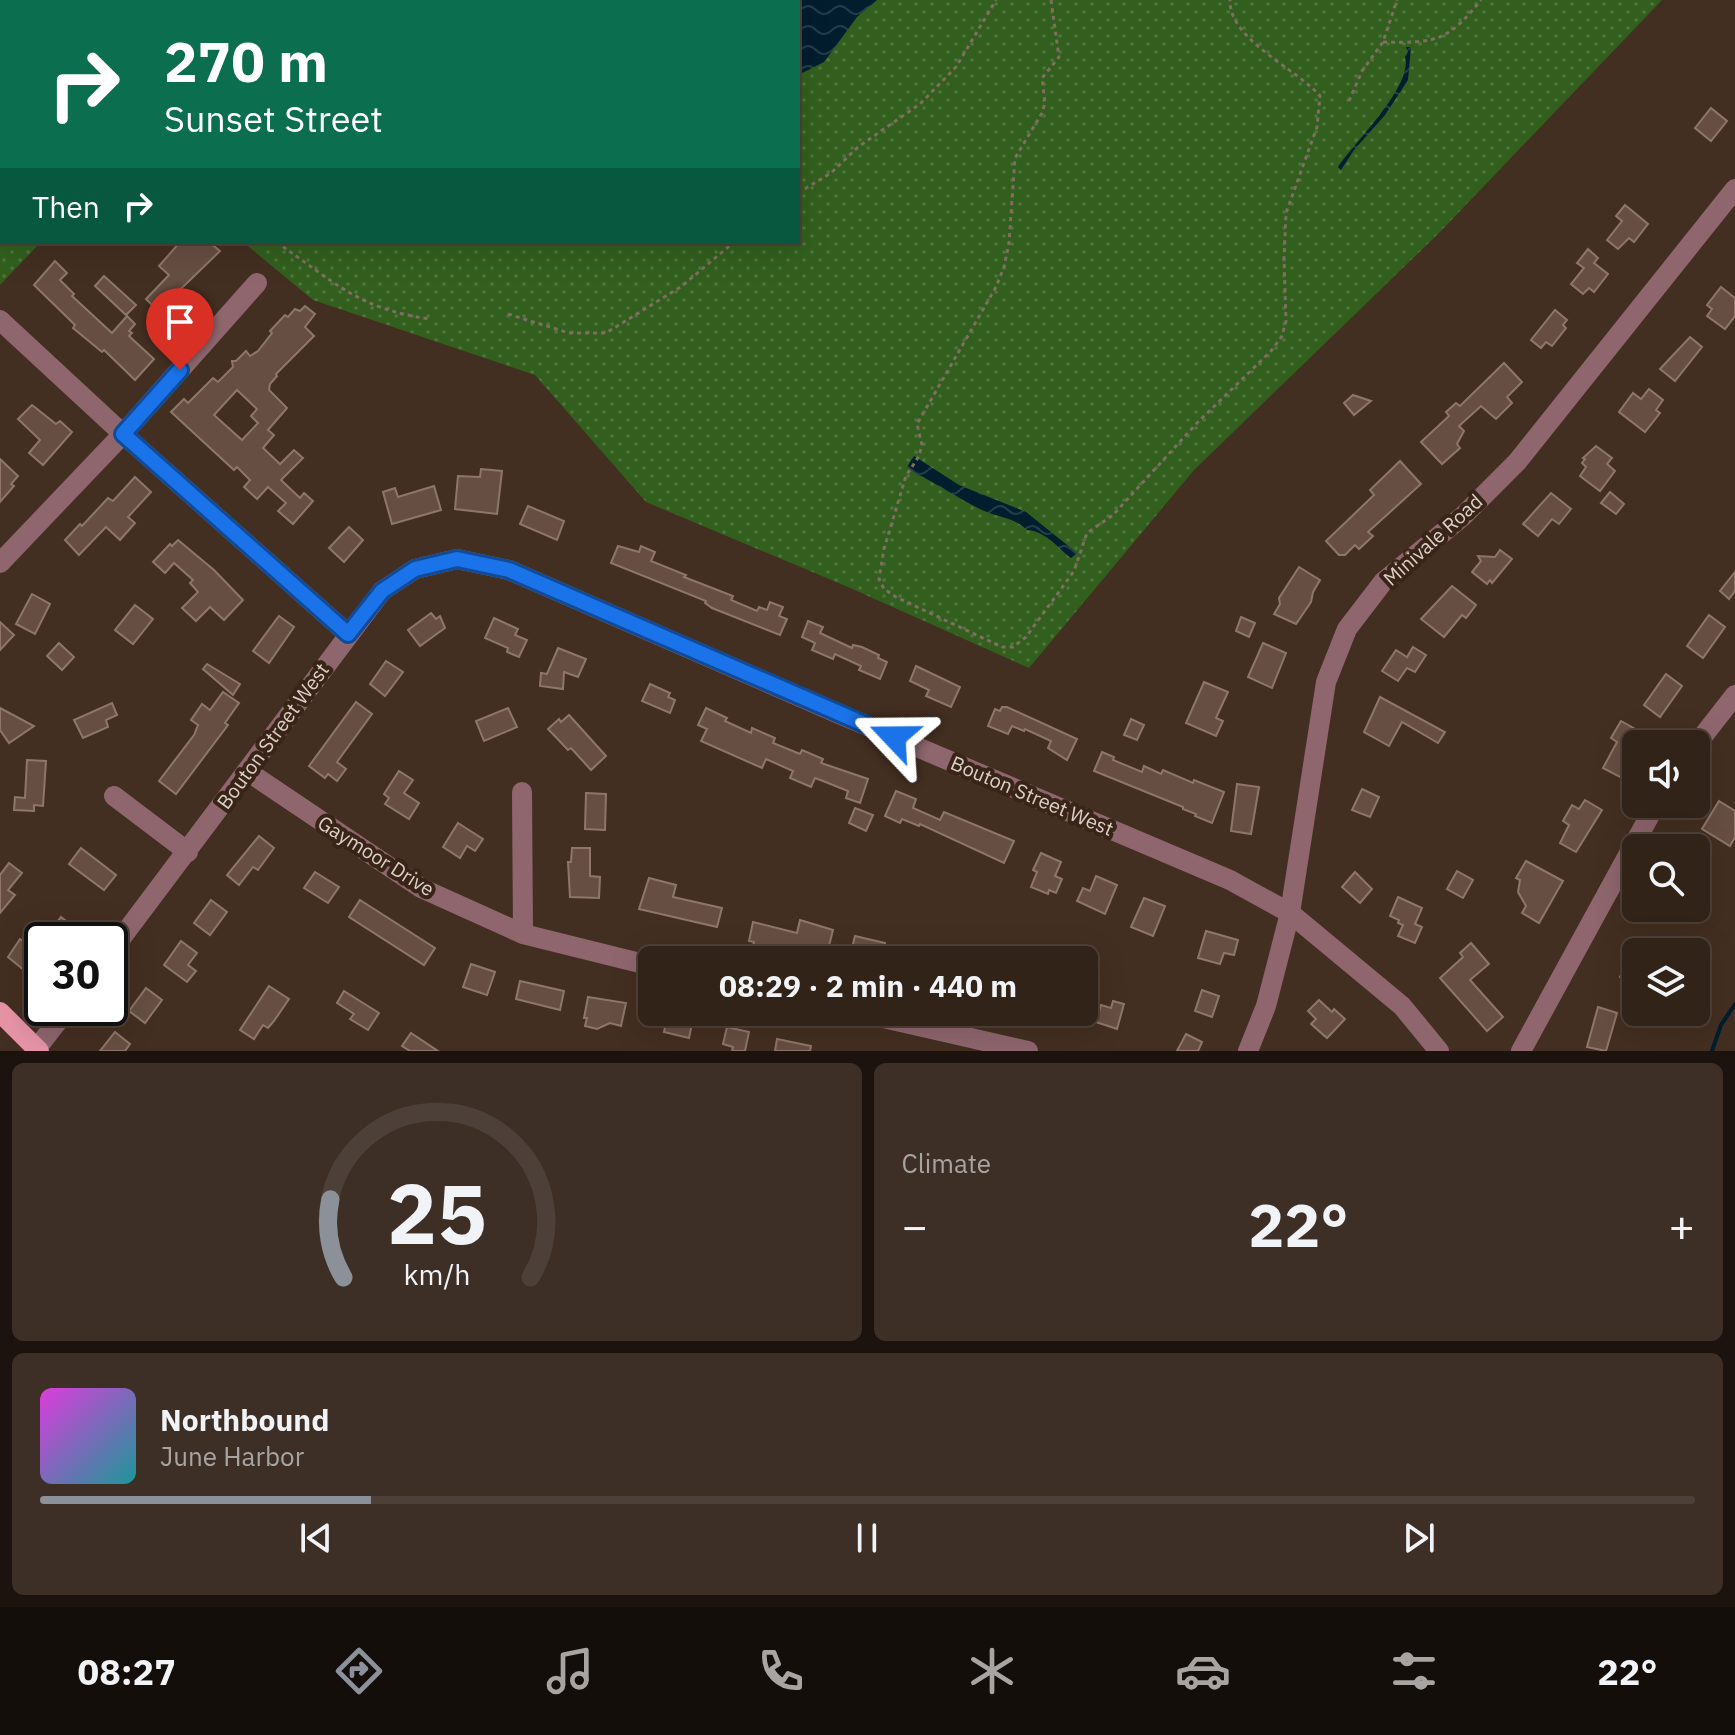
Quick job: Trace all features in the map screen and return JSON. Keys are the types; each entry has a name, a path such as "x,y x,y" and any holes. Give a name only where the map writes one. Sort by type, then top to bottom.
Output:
{"main road":[{"path":"0,1012 38,1049"}],"street":[{"name":"Minivale Road","path":"1248,1051 1266,1006 1290,913 1326,682 1347,629 1383,582 1463,516 1517,462 1735,189"},
{"path":"0,563 123,434 257,283"},
{"path":"0,320 348,634"},
{"name":"Bouton Street West","path":"128,930 382,591 415,569 457,559 509,570 1230,880 1290,913 1402,1006 1439,1051"},
{"path":"1708,730 1735,695"},
{"name":"Gaymoor Drive","path":"247,771 421,888 523,934 638,963"},
{"path":"522,792 523,934"},
{"path":"114,796 188,852"},
{"path":"1521,1051 1648,818"},
{"path":"38,1049 55,1026"},
{"path":"904,1026 962,1043 1028,1051"}],"path":[{"path":"800,192 831,173 858,147 920,104 956,67 996,0"},
{"path":"1051,0 1059,57 1042,78 1045,103 1042,113 1015,158 1009,243 1004,267 996,287 917,424 922,445 906,476 884,549 879,579 884,589 896,597 1002,647 1013,647 1026,637 1074,571 1087,533 1113,515 1282,336 1286,321 1286,213 1317,127 1320,96 1243,32 1230,10 1230,0"},
{"path":"1349,101 1362,71 1383,42 1397,0"},
{"path":"1383,42 1416,43 1446,36 1462,24 1481,0"},
{"path":"279,244 343,291 365,303 389,312 430,319"},
{"path":"508,314 569,333 606,333 682,286 732,244"}],"green space":[{"path":"800,0 1662,0 1439,233 1194,470 1029,668 646,502 535,375 313,300 245,244 800,244"},
{"path":"0,244 39,244 0,285"}],"water":[{"path":"800,0 877,0 857,17 824,62 800,74"},
{"path":"1406,47 1411,47 1408,80 1385,115 1341,170 1338,167 1381,114 1400,83 1408,52"},
{"path":"914,456 959,485 1026,512 1077,553 1071,558 1040,533 982,510 915,473 907,467"}],"building":[{"path":"1711,108 1727,121 1711,141 1695,128"},
{"path":"1625,205 1648,224 1634,242 1629,238 1618,249 1607,240 1622,221 1616,216"},
{"path":"178,244 211,244 220,251 158,311 146,299 169,275 159,266"},
{"path":"1588,249 1598,258 1594,263 1608,274 1594,292 1589,288 1583,294 1571,284 1584,268 1577,263"},
{"path":"55,261 67,273 60,280 74,294 72,296 112,333 127,316 135,324 129,336 154,359 135,380 104,350 102,352 73,328 75,325 34,285"},
{"path":"104,276 136,305 126,315 95,286"},
{"path":"1721,287 1735,298 1735,316 1725,329 1707,316 1712,309 1707,305"},
{"path":"305,306 315,314 305,327 314,336 270,384 269,390 287,408 268,430 274,435 263,448 280,464 294,450 303,458 281,480 300,498 304,493 313,501 293,524 278,511 286,503 268,487 257,499 244,487 250,480 237,467 234,470 171,412 184,399 188,403 213,378 218,382 233,367 232,361 246,351 250,356 258,351 272,333 270,331 285,315 288,317 295,309 300,311","holes":["237,390 257,409 251,416 258,423 242,440 214,415"]},
{"path":"1555,310 1567,320 1563,325 1566,328 1552,346 1546,342 1541,348 1531,340"},
{"path":"1690,337 1702,347 1675,381 1660,369"},
{"path":"1504,363 1522,382 1507,397 1512,403 1496,419 1481,406 1459,426 1464,431 1457,444 1460,448 1442,464 1421,442 1449,416 1446,412 1456,403 1460,406"},
{"path":"1649,389 1663,400 1656,410 1660,413 1645,432 1619,412 1633,393 1641,399"},
{"path":"1353,395 1371,401 1354,415 1344,403"},
{"path":"32,405 56,424 60,421 72,432 43,465 29,453 40,440 18,419"},
{"path":"1596,446 1612,458 1607,464 1615,471 1600,491 1580,476 1586,467 1582,463 1583,458"},
{"path":"0,459 18,476 11,484 14,486 0,502"},
{"path":"1400,461 1421,484 1368,532 1373,536 1359,549 1355,545 1345,555 1339,555 1326,541 1374,495 1370,490"},
{"path":"481,469 502,471 497,514 455,509 458,476 480,477"},
{"path":"135,477 151,492 128,517 135,523 120,540 106,527 79,555 65,540 108,498 113,501"},
{"path":"434,486 441,510 392,524 383,492 395,488 398,497"},
{"path":"1610,492 1624,504 1616,514 1601,503"},
{"path":"1551,493 1571,509 1559,524 1552,519 1538,536 1523,524"},
{"path":"528,506 564,521 557,540 520,524"},
{"path":"349,527 363,540 344,562 329,548"},
{"path":"178,540 243,600 224,620 210,607 196,621 182,608 198,592 190,583 193,580 174,563 165,573 153,562"},
{"path":"618,546 639,552 641,546 655,552 651,561 733,596 731,600 757,611 759,607 767,610 770,602 783,607 779,616 787,619 780,635 611,563"},
{"path":"1500,550 1512,559 1492,583 1490,580 1487,584 1472,572 1481,561 1478,556 1495,557"},
{"path":"1299,567 1320,580 1311,602 1296,624 1274,614 1280,604 1279,598"},
{"path":"1735,572 1735,591 1729,599 1720,591"},
{"path":"1452,586 1476,605 1466,618 1462,615 1444,637 1421,619"},
{"path":"32,594 50,604 35,634 16,624"},
{"path":"135,605 153,619 133,644 115,630"},
{"path":"431,613 436,619 440,616 445,628 420,646 408,630"},
{"path":"1709,615 1725,627 1703,658 1687,646"},
{"path":"279,616 294,627 269,663 253,651"},
{"path":"1241,617 1255,623 1249,637 1236,631"},
{"path":"494,618 518,629 515,635 527,640 519,657 507,652 508,648 485,638"},
{"path":"808,621 823,627 820,633 852,648 853,645 862,647 879,655 878,658 887,662 880,679 835,654 833,659 812,650 815,643 802,637"},
{"path":"0,622 14,635 0,650"},
{"path":"59,643 74,657 62,670 47,656"},
{"path":"1263,643 1286,653 1272,688 1248,677"},
{"path":"1413,647 1426,655 1415,672 1407,668 1398,681 1382,671 1396,650 1407,657"},
{"path":"558,648 586,659 578,677 564,672 563,689 540,686 541,673 547,674"},
{"path":"386,661 403,672 385,696 370,684"},
{"path":"207,664 240,684 233,695 203,669"},
{"path":"916,666 960,687 951,707 926,696 929,690 910,681"},
{"path":"1666,674 1682,686 1660,717 1644,705"},
{"path":"1204,682 1228,692 1216,718 1223,721 1216,736 1186,723"},
{"path":"650,684 670,693 668,697 675,700 670,713 642,701"},
{"path":"223,692 239,703 225,723 228,725 176,794 159,781 194,735 198,725 191,720 202,704 210,710"},
{"path":"1380,697 1445,732 1438,743 1402,722 1389,746 1364,732"},
{"path":"356,702 372,714 337,762 346,769 337,781 328,774 325,778 309,766"},
{"path":"112,703 117,715 106,720 108,727 83,738 74,720"},
{"path":"1002,707 1077,739 1067,760 1048,748 1051,741 1025,729 1012,726 1008,734 988,726 995,709 1000,711"},
{"path":"0,708 34,726 9,743 0,730"},
{"path":"508,708 517,727 484,741 476,721"},
{"path":"706,708 751,733 752,728 775,738 773,743 800,754 802,750 823,759 821,763 868,779 860,803 846,798 848,791 823,781 815,778 811,787 790,778 793,771 766,759 762,768 701,741 707,729 698,725"},
{"path":"569,715 606,756 591,770 548,729"},
{"path":"1131,719 1144,725 1137,740 1124,735"},
{"path":"1621,721 1637,730 1622,730 1620,777 1603,768 1617,742 1611,738"},
{"path":"1102,752 1142,772 1144,766 1161,774 1163,770 1224,792 1212,823 1183,807 1094,771"},
{"path":"27,760 46,761 43,806 34,805 34,811 14,810 15,797 25,798"},
{"path":"399,771 413,780 404,793 419,803 409,819 385,804 389,798 384,794"},
{"path":"1237,784 1259,787 1251,834 1231,831"},
{"path":"1362,789 1379,797 1370,817 1352,810"},
{"path":"896,791 916,799 913,808 940,820 944,812 1014,841 1004,863 920,824 902,819 900,823 885,816"},
{"path":"586,793 606,794 605,830 585,829"},
{"path":"1585,800 1602,810 1576,852 1560,843 1569,825 1563,821 1572,805 1579,809"},
{"path":"1719,801 1735,811 1735,837 1730,846 1702,829"},
{"path":"855,808 873,815 866,831 849,823"},
{"path":"458,823 483,839 475,851 467,846 460,858 443,847"},
{"path":"259,836 274,848 258,870 253,867 239,885 227,875"},
{"path":"81,848 116,875 104,890 69,864"},
{"path":"572,848 590,848 590,876 600,877 599,898 570,897 568,862 571,862"},
{"path":"1041,853 1061,862 1055,876 1062,879 1056,893 1049,890 1048,894 1031,887 1037,872 1033,870"},
{"path":"1526,861 1563,881 1539,923 1522,913 1526,906 1518,892 1520,880 1516,878"},
{"path":"9,863 22,873 8,890 15,895 0,913 0,875"},
{"path":"1457,871 1473,880 1463,898 1447,889"},
{"path":"315,872 339,887 328,903 304,888"},
{"path":"1355,872 1372,889 1360,903 1342,887"},
{"path":"1096,876 1117,885 1105,914 1077,901 1083,888 1090,891"},
{"path":"649,878 676,885 673,897 722,908 717,927 639,909"},
{"path":"1398,897 1422,908 1415,924 1422,927 1415,943 1398,936 1403,925 1390,916"},
{"path":"1144,898 1165,906 1153,936 1131,927"},
{"path":"211,900 227,912 210,935 194,923"},
{"path":"360,900 435,948 424,965 349,917"},
{"path":"800,920 833,930 829,946 757,946 749,941 753,922 797,933"},
{"path":"1206,931 1238,940 1234,955 1224,953 1220,964 1198,958"},
{"path":"855,936 885,943 884,946 852,946"},
{"path":"20,939 24,942 24,970 8,957"},
{"path":"181,941 197,953 188,965 196,971 187,982 164,965"},
{"path":"1471,943 1489,964 1470,980 1503,1017 1487,1031 1440,978 1463,957 1460,953"},
{"path":"471,964 495,972 487,995 463,987"},
{"path":"520,981 564,991 560,1010 516,999"},
{"path":"269,986 289,999 268,1028 263,1025 254,1039 240,1030"},
{"path":"146,988 162,1000 145,1023 129,1011"},
{"path":"1202,990 1219,996 1212,1017 1195,1011"},
{"path":"344,991 379,1013 368,1030 350,1019 354,1014 337,1003"},
{"path":"588,997 626,1003 621,1026 610,1023 597,1029 585,1026"},
{"path":"1319,1000 1345,1019 1327,1038 1311,1024 1316,1019 1308,1011"},
{"path":"1113,1001 1124,1004 1117,1029 1098,1023 1101,1005 1111,1008"},
{"path":"1598,1007 1617,1013 1606,1051 1587,1047"},
{"path":"665,1026 692,1026 689,1038 664,1032"},
{"path":"727,1027 749,1032 745,1051 732,1051 733,1047 723,1044"},
{"path":"115,1032 130,1044 125,1051 100,1051"},
{"path":"411,1033 438,1051 410,1051 402,1046"},
{"path":"1186,1034 1202,1042 1198,1051 1177,1051"},
{"path":"777,1039 811,1046 810,1051 775,1051"}],"waterway":[{"path":"1712,1051 1721,1025 1735,1004"}],"route":[{"path":"180,370 123,434 348,634 382,591 415,569 457,559 509,570 894,737"}]}
